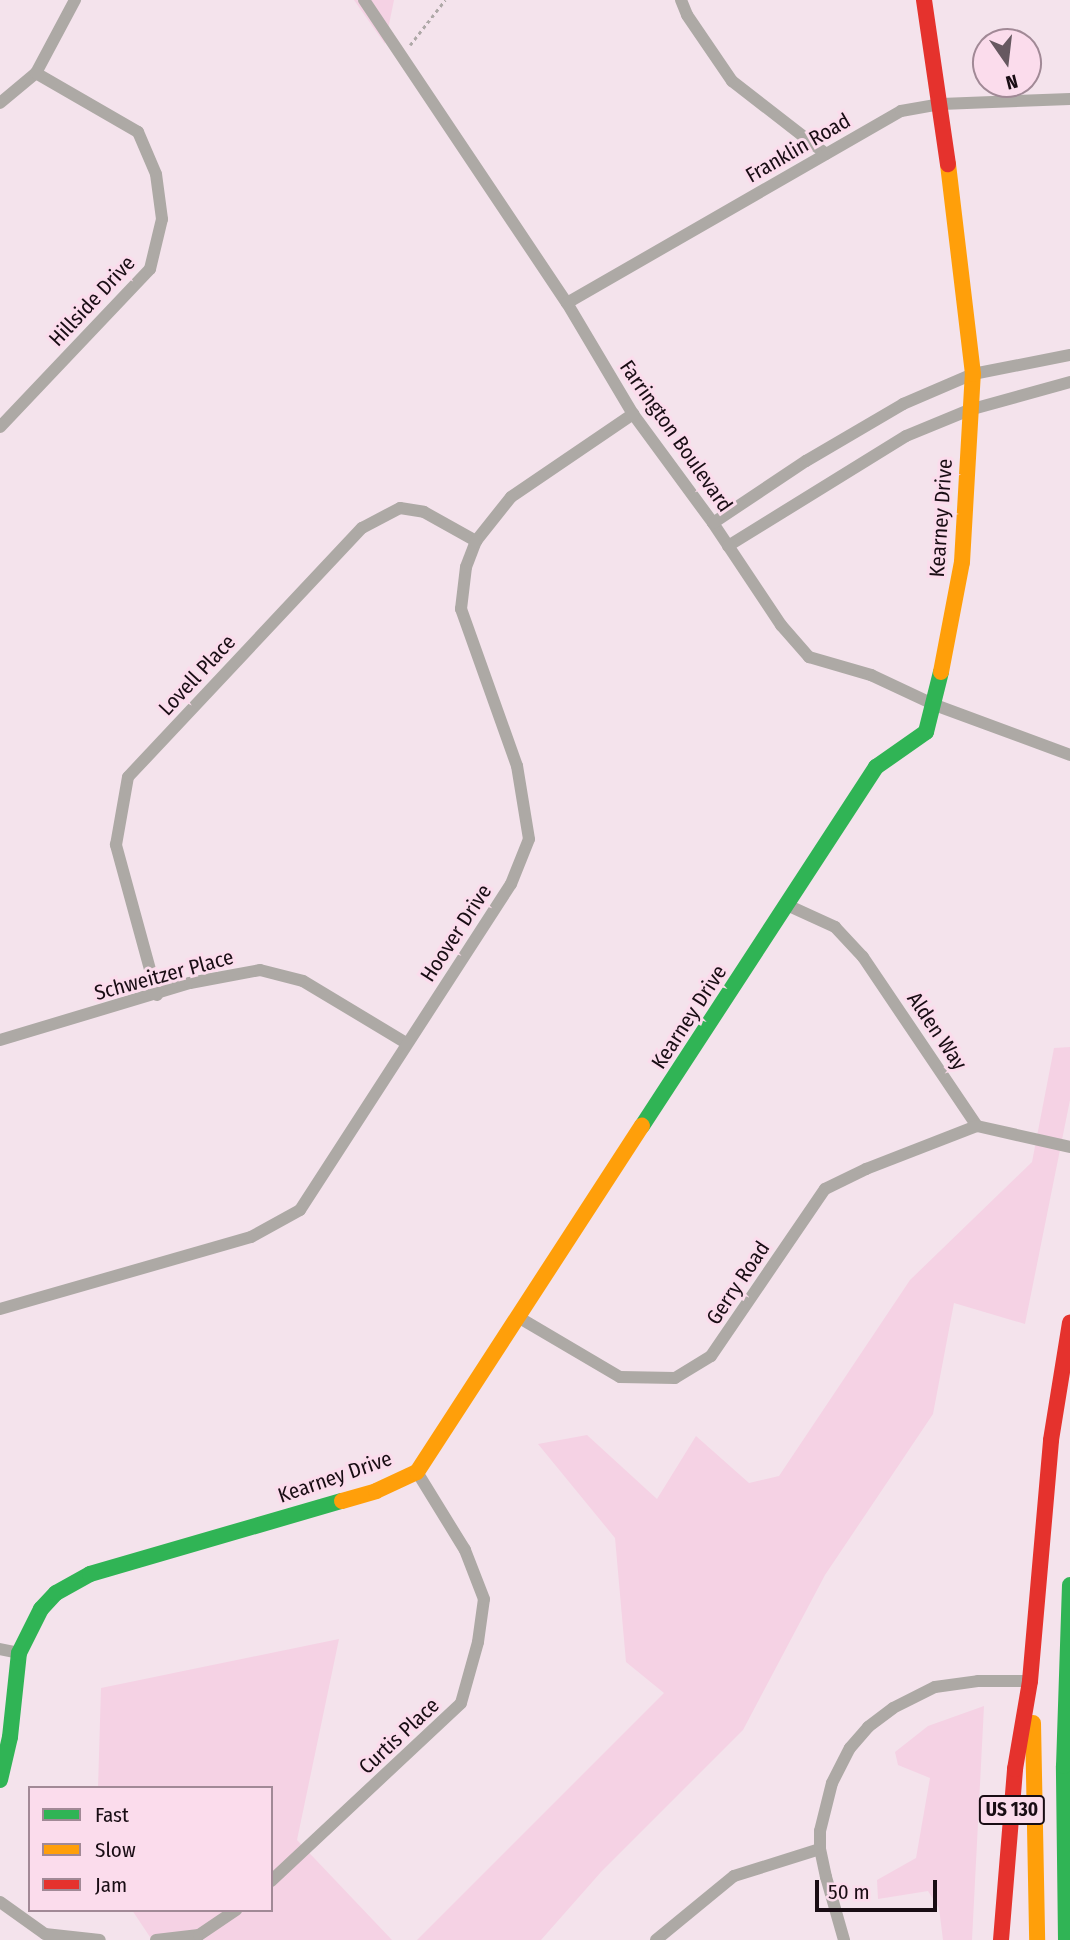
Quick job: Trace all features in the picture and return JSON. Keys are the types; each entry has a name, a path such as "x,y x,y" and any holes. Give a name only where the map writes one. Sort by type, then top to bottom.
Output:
{"main road":[{"name":"Kearney Drive","path":"0,1780 10,1737 19,1653 41,1609 55,1593 90,1574 376,1490 416,1472 788,905 876,766 926,732 935,705 962,562 973,374 941,104 925,0"},
{"name":"US 130","path":"1001,1940 1015,1769 1030,1681 1051,1440 1070,1323"},
{"path":"1066,1940 1064,1766 1070,1586"},
{"path":"1030,1681 1035,1767 1037,1940"}],"street":[{"path":"0,103 36,73 75,0"},
{"name":"Farrington Boulevard","path":"364,0 567,303 633,414 713,523 782,625 809,657 871,675 935,705 1070,755"},
{"path":"681,0 687,15 732,81 826,154"},
{"name":"Hillside Drive","path":"0,428 150,269 162,219 156,174 138,132 36,73"},
{"name":"Franklin Road","path":"567,303 901,111 941,104 1070,99"},
{"path":"713,523 806,461 903,404 973,374 1070,355"},
{"path":"729,546 906,436 969,410 1070,382"},
{"name":"Hoover Drive","path":"0,1309 251,1237 300,1210 511,884 529,839 517,766 461,608 466,568 476,541 511,497 633,414"},
{"name":"Lovell Place","path":"157,995 116,845 128,778 362,527 400,508 424,512 476,541"},
{"name":"Alden Way","path":"788,905 835,927 863,957 977,1126"},
{"name":"Schweitzer Place","path":"0,1040 190,984 260,970 303,981 406,1043"},
{"path":"977,1126 1070,1147"},
{"name":"Gerry Road","path":"518,1317 620,1377 675,1378 711,1356 825,1189 866,1169 977,1126"},
{"name":"Curtis Place","path":"273,1879 461,1703 478,1642 484,1599 465,1550 416,1472"},
{"path":"0,1649 19,1653"},
{"path":"844,1940 820,1849 824,1806 836,1772 850,1748 880,1717 905,1700 935,1687 978,1681 1030,1681"},
{"path":"656,1940 734,1875 820,1849"},
{"path":"0,1902 45,1934 100,1940"},
{"path":"156,1940 199,1935 233,1912"}],"path":[{"path":"401,56 444,0"}],"shaded area":[{"path":"354,0 394,0 385,44"},
{"path":"1070,1047 1070,1100 1025,1324 954,1303 933,1414 825,1575 743,1730 601,1872 541,1940 417,1940 664,1693 626,1662 615,1538 538,1444 587,1435 657,1499 696,1436 749,1483 779,1476 910,1280 1032,1162 1054,1048"},
{"path":"339,1639 297,1840 392,1940 152,1940 133,1912 273,1912 273,1786 98,1786 101,1688"},
{"path":"984,1706 972,1940 943,1940 939,1908 928,1891 878,1899 877,1880 916,1858 930,1778 898,1765 895,1752 928,1726"}],"traffic: fast":[{"path":"642,1126 876,767 926,732 941,672"},
{"path":"0,1780 10,1737 19,1653 41,1609 56,1593 90,1574 342,1501"},
{"path":"1066,1940 1064,1766 1070,1585"}],"traffic: slow":[{"path":"941,672 962,562 973,374 948,164"},
{"path":"342,1501 376,1491 417,1472 642,1126"},
{"path":"1033,1723 1037,1940"}],"traffic: jam":[{"path":"924,0 948,164"},
{"path":"1001,1940 1015,1769 1030,1681 1051,1440 1070,1323"}]}
